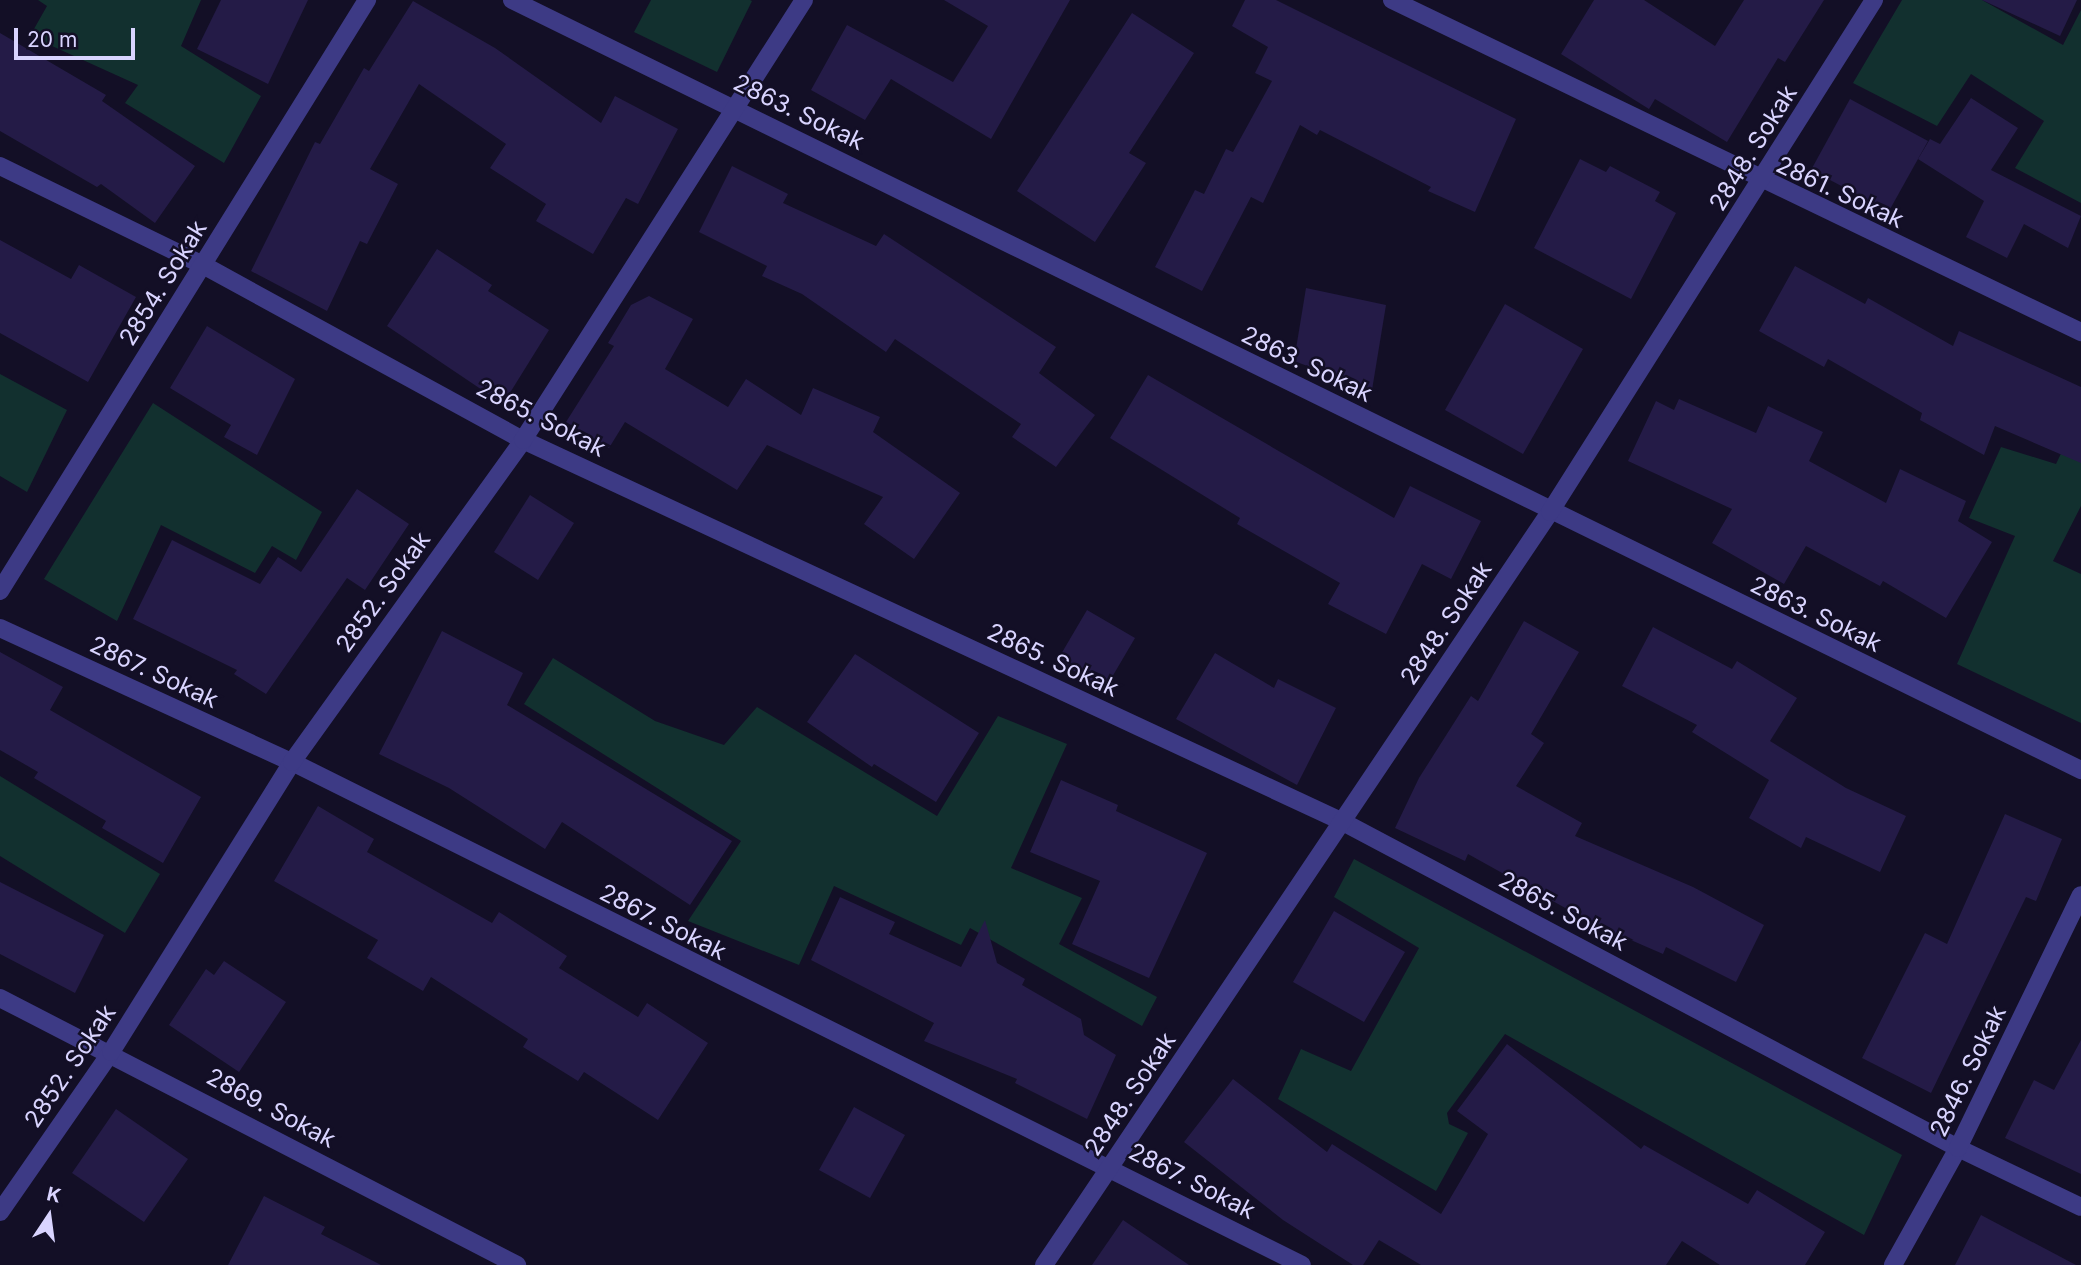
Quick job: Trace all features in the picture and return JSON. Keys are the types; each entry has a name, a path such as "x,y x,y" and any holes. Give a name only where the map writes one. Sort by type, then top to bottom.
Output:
{"street":[{"name":"2854. Sokak","path":"0,591 368,0"},
{"name":"2863. Sokak","path":"512,0 736,108 1550,512 2081,770"},
{"name":"2852. Sokak","path":"0,1212 111,1052 292,762 523,440 804,0"},
{"name":"2861. Sokak","path":"1392,0 1762,182 2081,332"},
{"name":"2848. Sokak","path":"1044,1265 1550,512 1762,182 1874,0"},
{"name":"2865. Sokak","path":"0,166 203,265 523,440 1343,822 1958,1148 2081,1208"},
{"name":"2867. Sokak","path":"0,628 292,762 797,1017 1110,1166 1302,1265"},
{"name":"2846. Sokak","path":"1893,1265 1958,1148 2081,895"},
{"name":"2869. Sokak","path":"0,998 111,1052 517,1265"}],"green space":[{"path":"38,0 201,0 181,46 261,96 224,163 125,103 138,85 30,36 47,6"},
{"path":"651,0 752,1 717,72 634,32"},
{"path":"1902,0 1982,0 2063,45 2081,10 2081,203 2015,168 2044,121 1971,74 1937,126 1853,83"},
{"path":"0,374 67,410 27,492 0,476"},
{"path":"153,403 322,512 296,560 272,546 255,573 161,525 117,621 44,579"},
{"path":"2066,443 2081,449 2081,506 2053,561 2081,574 2081,723 1957,664 2015,536 1969,518 2001,447 2056,464"},
{"path":"553,658 655,721 724,745 757,707 937,816 998,716 1067,744 1011,868 1082,898 1059,944 1157,997 1142,1026 970,928 961,945 834,886 799,965 688,921 741,841 524,704"},
{"path":"0,776 160,874 125,933 0,856"},
{"path":"1354,859 1902,1155 1864,1235 1505,1034 1447,1113 1449,1124 1468,1133 1436,1191 1278,1099 1301,1049 1351,1071 1419,948 1334,897"}],"building":[{"path":"221,0 308,0 268,84 197,49"},
{"path":"944,0 1070,0 991,139 891,79 865,120 811,90 847,25 953,82 988,26"},
{"path":"1245,0 1276,0 1516,119 1475,212 1428,191 1431,187 1320,130 1317,135 1300,125 1263,203 1251,197 1202,291 1155,267 1195,190 1204,194 1226,149 1233,152 1272,81 1255,73 1268,47 1232,26"},
{"path":"1594,0 1644,0 1715,46 1744,0 1824,0 1785,62 1778,58 1727,142 1655,99 1649,109 1561,54"},
{"path":"1982,0 2077,0 2060,36"},
{"path":"413,1 495,48 601,123 615,96 678,129 638,204 626,198 593,254 536,221 546,204 490,168 506,144 419,84 370,169 398,184 367,244 360,241 327,311 251,271 315,142 320,144 364,68 369,71"},
{"path":"1132,13 1194,53 1129,153 1146,163 1095,242 1017,191"},
{"path":"0,33 106,95 102,101 195,166 155,223 101,184 97,187 0,131"},
{"path":"1971,98 2018,128 1991,170 2081,216 2068,248 2024,224 2007,258 1966,237 1984,201 1918,159 1930,139 1940,144"},
{"path":"1850,99 1928,141 1889,211 1811,170"},
{"path":"1580,159 1606,172 1610,166 1660,192 1655,201 1676,213 1631,299 1534,248"},
{"path":"732,166 788,194 783,203 876,246 884,234 1056,347 1039,373 1095,415 1056,467 1012,437 1021,424 895,339 886,352 802,294 762,276 767,266 699,232"},
{"path":"0,240 71,279 79,265 136,297 88,382 0,333"},
{"path":"437,249 492,285 488,291 549,330 503,404 387,326"},
{"path":"1795,266 1865,304 1868,298 1953,346 1959,331 2081,387 2081,463 1995,426 1984,455 1920,420 1922,413 1828,359 1824,367 1759,331"},
{"path":"1306,288 1386,305 1372,390 1294,361"},
{"path":"649,296 693,319 665,369 728,407 746,379 801,415 813,388 880,417 873,432 960,493 914,559 864,524 883,497 767,445 737,490 625,422 609,448 566,422 614,346 608,343 631,305"},
{"path":"1505,304 1583,349 1523,454 1445,410"},
{"path":"207,326 295,379 257,455 224,437 231,425 170,388"},
{"path":"1148,375 1394,518 1410,486 1481,521 1451,579 1422,564 1386,634 1328,604 1340,583 1237,524 1240,518 1110,438"},
{"path":"1679,399 1756,433 1768,406 1823,432 1809,461 1886,503 1900,469 1966,501 1958,521 1992,542 1946,618 1883,581 1880,586 1806,546 1784,584 1712,543 1732,509 1628,461 1656,401 1674,410"},
{"path":"357,489 409,524 365,590 347,578 266,694 234,674 237,670 133,619 172,540 260,584 278,557 301,572"},
{"path":"530,495 574,523 538,580 494,552"},
{"path":"1087,610 1135,638 1105,689 1057,661"},
{"path":"1524,621 1579,652 1531,734 1544,743 1516,786 1582,823 1575,836 1693,887 1764,925 1736,982 1666,947 1663,954 1594,924 1468,854 1465,861 1395,828 1419,778 1471,696 1478,701"},
{"path":"1653,627 1732,669 1737,661 1797,698 1770,741 1846,788 1906,816 1880,872 1806,837 1801,848 1749,818 1769,780 1692,732 1697,725 1622,686"},
{"path":"442,631 523,673 507,705 732,841 690,905 562,822 545,849 449,788 379,754"},
{"path":"0,652 63,687 50,710 201,797 163,863 102,828 106,821 34,778 38,772 0,750"},
{"path":"1215,653 1274,688 1278,679 1336,708 1297,785 1176,719"},
{"path":"855,654 979,733 936,802 874,764 872,767 807,722"},
{"path":"1061,780 1118,805 1116,811 1207,853 1149,978 1072,944 1100,881 1030,852"},
{"path":"318,806 374,839 367,852 492,923 499,912 567,956 559,968 638,1017 647,1003 708,1043 658,1120 584,1072 578,1081 523,1047 528,1039 431,977 423,991 367,958 378,940 274,881"},
{"path":"2005,814 2062,839 2036,901 2026,897 1931,1093 1862,1058 1925,933 1947,944"},
{"path":"0,882 104,935 75,993 0,954"},
{"path":"840,897 895,922 889,934 961,967 985,920 997,963 1025,979 1022,985 1081,1019 1084,1035 1116,1055 1087,1119 1015,1083 1017,1079 924,1041 934,1023 811,960"},
{"path":"1334,911 1405,952 1364,1022 1293,982"},
{"path":"224,961 286,1002 239,1072 169,1025 206,969 214,975"},
{"path":"2081,1040 2081,1174 2005,1138 2034,1080 2054,1090"},
{"path":"1507,1044 1641,1149 1644,1145 1748,1204 1757,1190 1825,1232 1805,1265 1720,1265 1682,1241 1666,1265 1421,1265 1379,1240 1363,1265 1353,1265 1283,1220 1184,1142 1233,1079 1327,1152 1332,1144 1441,1214 1488,1134 1457,1111"},
{"path":"854,1107 905,1135 870,1198 819,1170"},
{"path":"116,1109 188,1159 144,1222 72,1173"},
{"path":"264,1196 325,1227 321,1234 381,1265 228,1265"},
{"path":"1981,1215 2076,1265 1955,1265"},
{"path":"1123,1220 1189,1265 1092,1265"}]}
